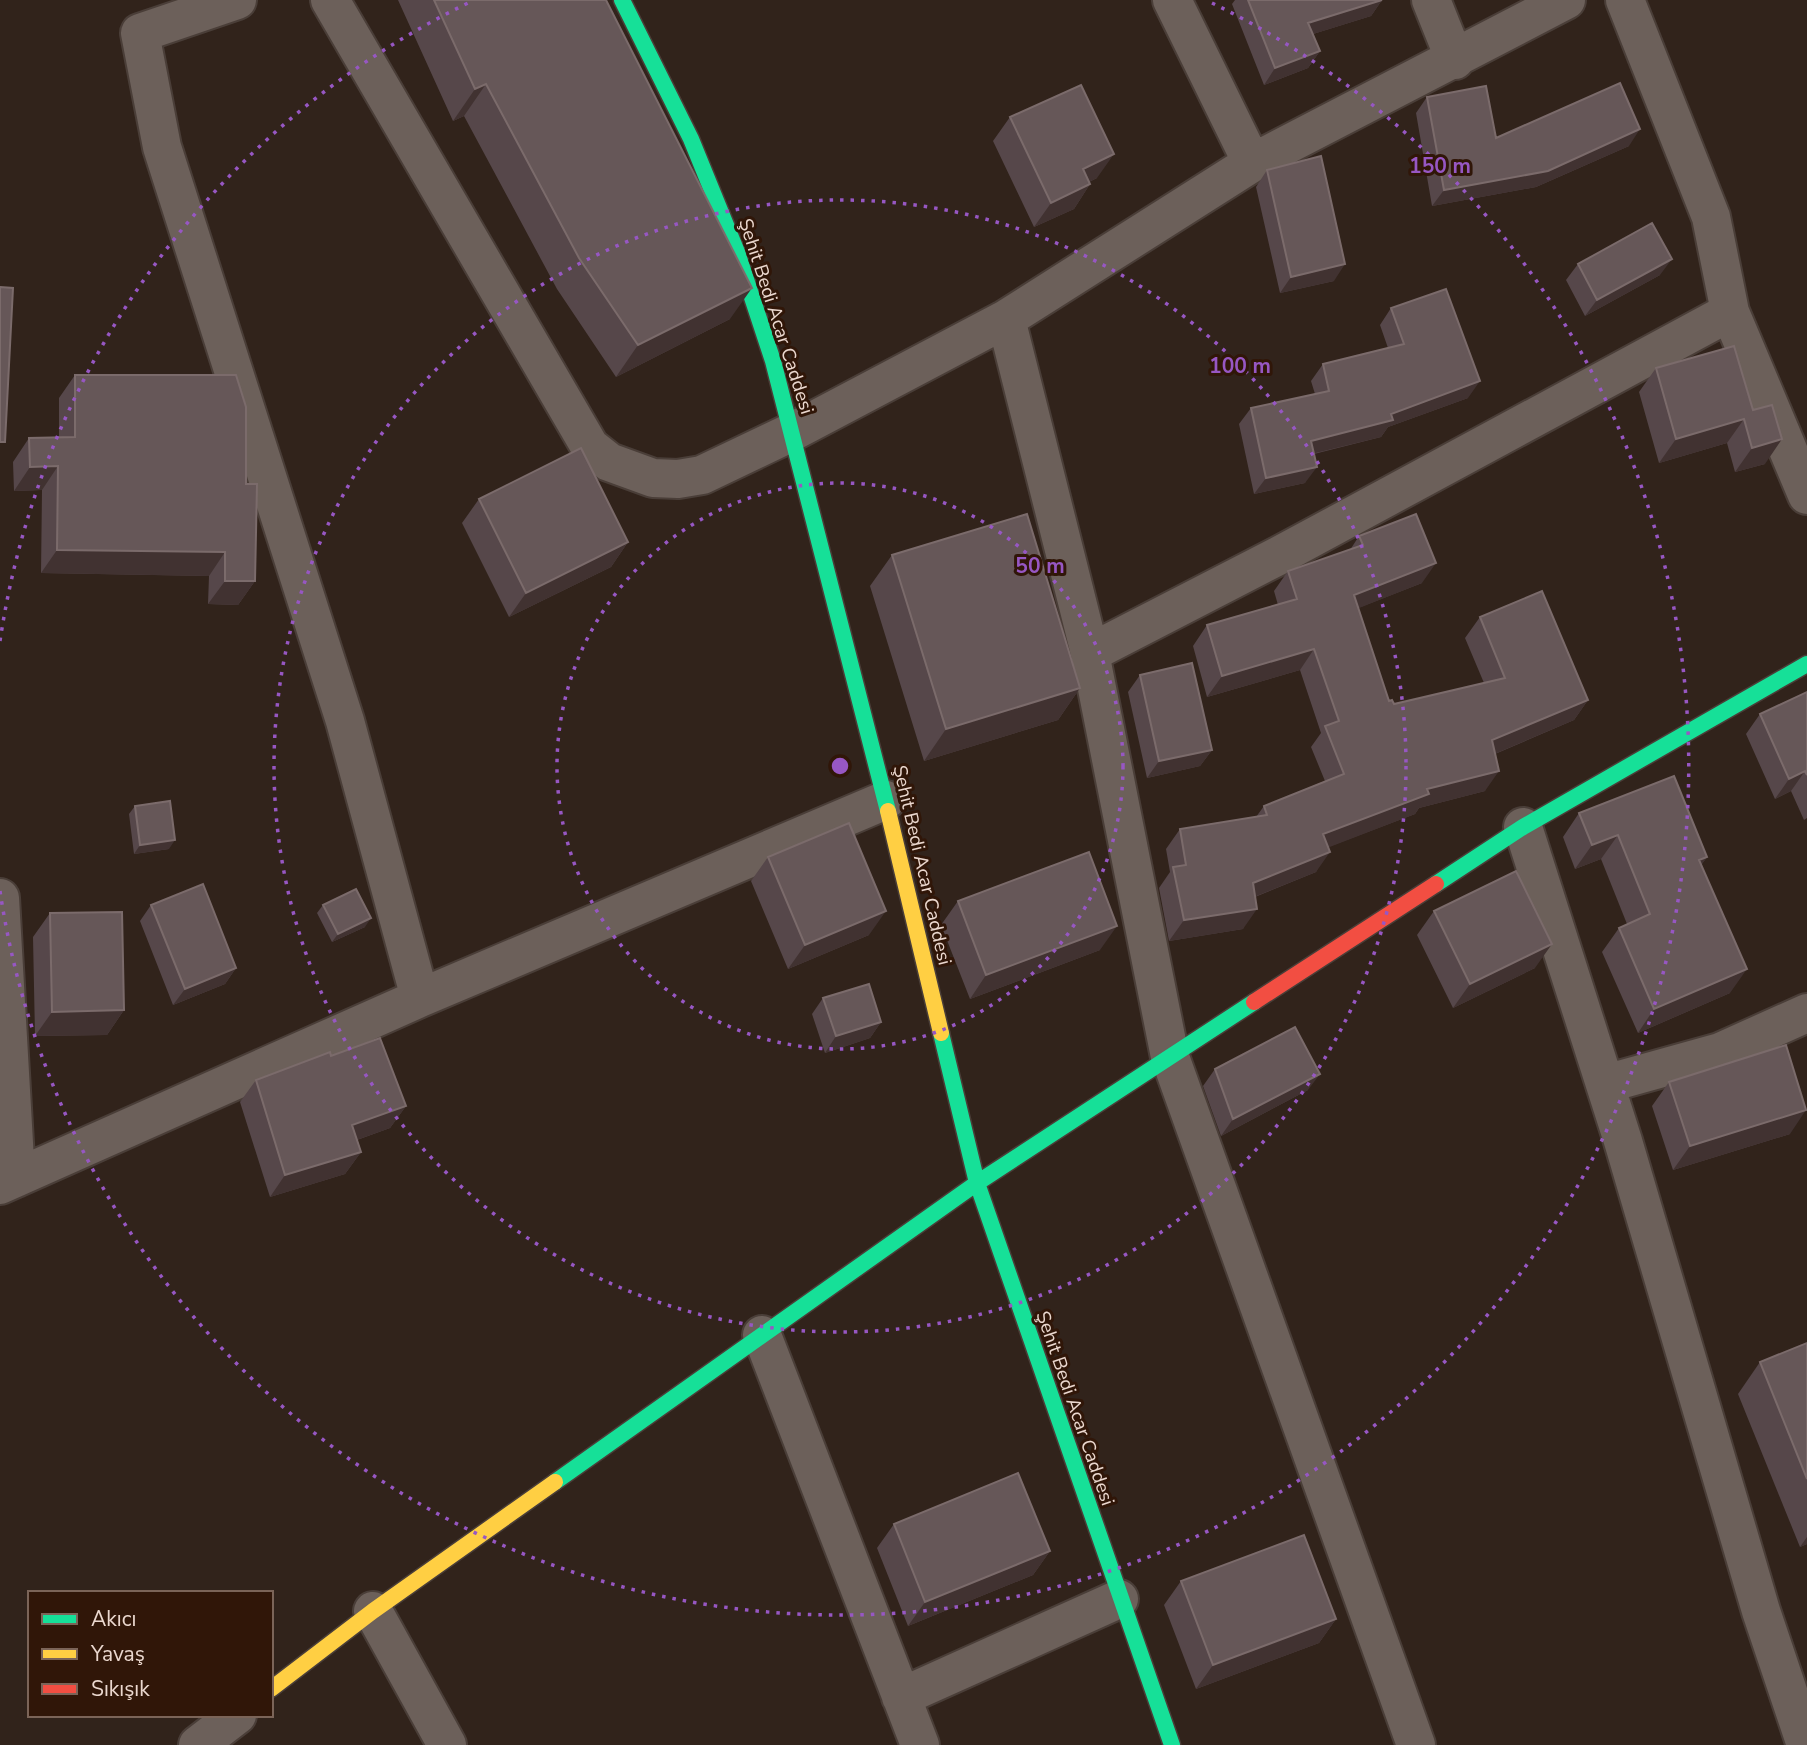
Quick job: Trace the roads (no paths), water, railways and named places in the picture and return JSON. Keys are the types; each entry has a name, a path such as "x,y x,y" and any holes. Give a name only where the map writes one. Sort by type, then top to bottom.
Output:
{"street":[{"path":"237,0 141,33 149,86 162,147 345,721 420,998"},
{"path":"330,0 590,447 629,472 678,479 702,475 792,432 1006,319 1252,163 1455,60 1566,0"},
{"name":"Şehit Bedi Acar Caddesi","path":"622,0 691,139 737,253 773,360 886,800 977,1184 1119,1599 1172,1745"},
{"path":"1172,0 1252,163"},
{"path":"1431,0 1455,60"},
{"path":"1625,0 1711,217 1728,290 1730,312 1807,495"},
{"path":"1090,653 1282,554 1730,312"},
{"path":"1006,319 1090,653 1170,1057 1416,1745"},
{"path":"273,1687 373,1611 977,1184 1522,827 1807,664"},
{"path":"0,898 8,1182 420,998 886,800"},
{"path":"1522,827 1605,1084 1761,1611 1796,1681 1806,1745"},
{"path":"1605,1084 1720,1052 1807,1013"},
{"path":"762,1335 920,1745"},
{"path":"901,1697 1119,1599"},
{"path":"373,1611 447,1745"},
{"path":"198,1745 234,1717"}]}
